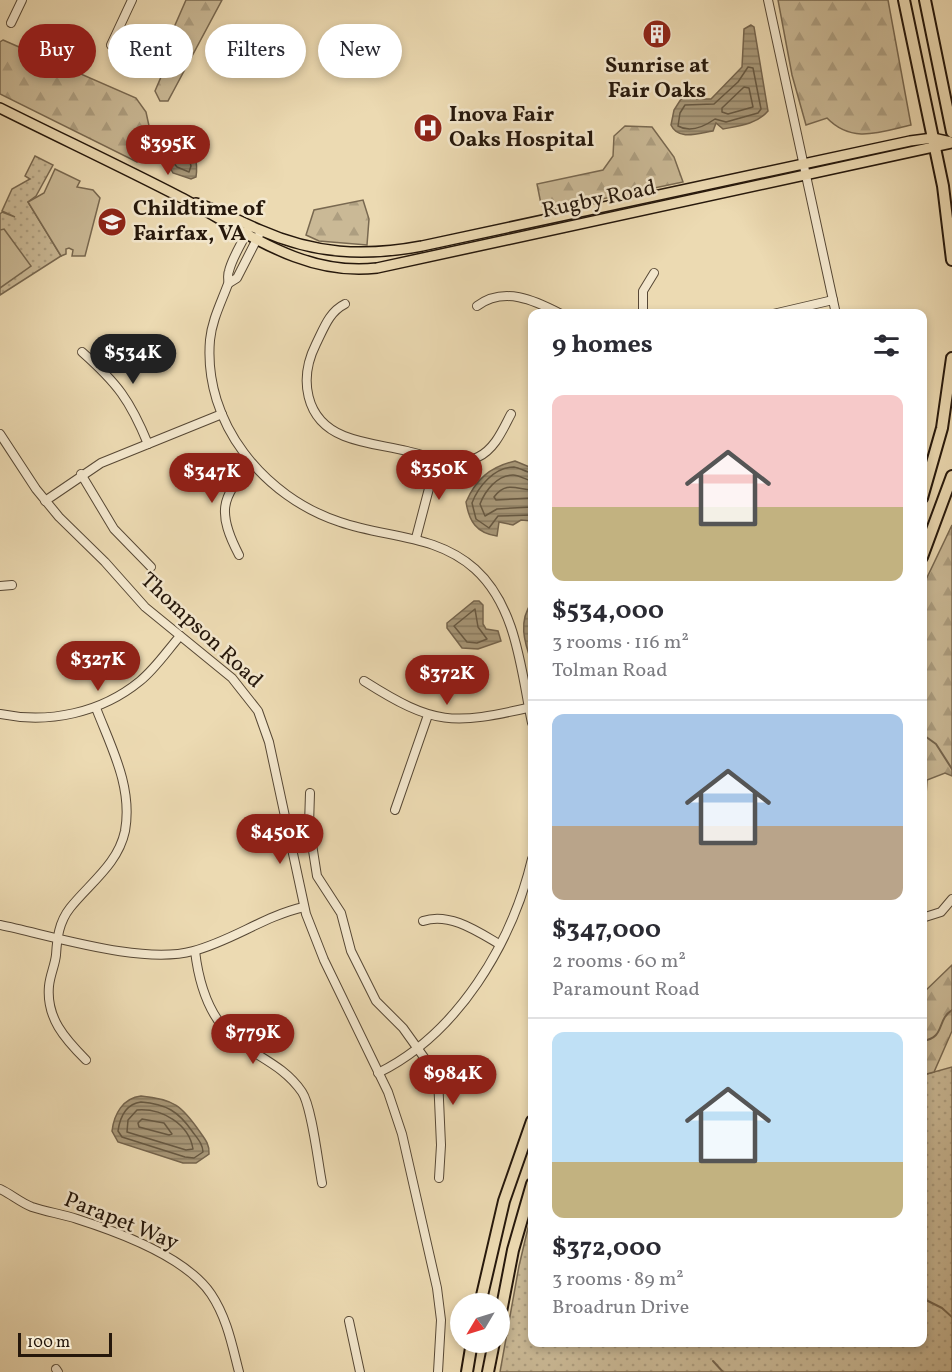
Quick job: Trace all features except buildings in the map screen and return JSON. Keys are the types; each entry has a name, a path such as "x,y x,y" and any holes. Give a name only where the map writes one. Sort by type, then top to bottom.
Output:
{"highway":[{"path":"904,0 949,218 952,260"},
{"path":"925,0 952,132"},
{"path":"927,480 942,428 952,358"},
{"path":"927,544 952,476"},
{"path":"483,1293 504,1201 528,1132"},
{"path":"505,1293 513,1250 528,1198"},
{"path":"466,1372 470,1353"},
{"path":"489,1372 492,1353"}],"main road":[{"path":"0,108 183,199 213,208 259,235"},
{"name":"Rugby Road","path":"259,235 326,251 357,254 390,252 803,163 952,142"},
{"name":"Rugby Road","path":"259,235 317,266 347,270 377,268 806,174 934,143"}],"street":[{"path":"11,23 22,0"},
{"path":"121,24 132,0"},
{"path":"768,0 835,309"},
{"path":"229,283 228,272 248,230"},
{"path":"259,235 237,278 229,283 218,305 210,340 211,373 222,414 252,465 293,500 324,517 358,528 416,538 446,549 482,576 498,598 511,626 528,695"},
{"path":"643,309 643,291 654,273"},
{"path":"477,306 486,299 509,295 533,300 551,309"},
{"path":"794,309 833,300"},
{"path":"345,304 330,316 308,363 307,393 315,412 330,428 344,436 460,462 482,456 494,445 511,414"},
{"path":"82,352 120,388 136,414 148,444"},
{"path":"45,501 81,474 222,414"},
{"name":"Thompson Road","path":"0,434 45,501 145,607 236,683 261,717 269,742 304,907 324,960 378,1072 402,1134 437,1288 441,1320 438,1372"},
{"path":"416,538 437,458"},
{"path":"239,555 228,533 225,506 234,483 252,465"},
{"path":"81,474 114,529 151,567"},
{"path":"0,586 12,585"},
{"path":"0,714 25,718 64,716 96,708 141,681 180,636"},
{"path":"364,681 428,715 462,720 528,708"},
{"path":"86,1060 60,1033 49,1004 49,986 56,957 56,936 69,910 116,856 125,831 127,807 124,779 96,708"},
{"path":"395,810 428,715"},
{"path":"310,793 309,825 317,876 341,913 349,946 372,996 419,1049 438,1077 441,1144 439,1178"},
{"path":"378,1072 419,1049 459,1009 517,908 528,872"},
{"path":"927,916 941,912 952,899"},
{"path":"0,925 147,956 195,951 279,912 304,907"},
{"path":"423,921 444,919 468,927 498,944"},
{"path":"195,951 204,994 218,1023 237,1041 282,1071 304,1094 322,1183"},
{"name":"Parapet Way","path":"0,1189 27,1205 80,1220 138,1244 187,1270 206,1288 218,1306 229,1333 239,1372"},
{"path":"349,1321 360,1372"}],"green space":[{"path":"186,0 222,0 209,24 205,24 205,32 193,54 193,24 176,24"},
{"path":"778,0 888,0 911,125 867,134 846,131 827,118 806,125 792,75"},
{"path":"3,40 18,47 18,78 90,78 136,98 146,112 151,135 137,162 0,94 0,42"},
{"path":"161,78 180,78 168,101 160,101 155,91"},
{"path":"625,126 652,127 674,157 683,182 545,211 541,204 537,184 603,170 613,156 614,136"},
{"path":"35,156 53,165 36,196 28,202 61,256 0,295 0,214 2,212 15,217 2,211 12,189 30,179 25,176"},
{"path":"55,169 80,181 77,187 93,190 100,198 85,256 72,256 73,250 69,248 66,249 66,254 61,256 28,202 44,193"},
{"path":"363,200 369,219 367,245 319,241 306,235 314,210"},
{"path":"4,229 31,266 0,288 0,230"},
{"path":"952,525 952,776 945,773 927,780 927,578"},
{"path":"952,965 952,1031 934,1072 927,1074 927,989"},
{"path":"952,1067 952,1372 500,1372 503,1353 510,1353 510,1316 528,1228 528,1347 927,1347 927,1074"}],"water":[{"path":"751,25 754,27 768,111 753,122 723,129 716,123 713,131 689,135 674,130 671,125 674,110 681,99 711,99 742,67 744,29"},
{"path":"186,138 194,151 197,167 196,177 191,179 173,173 165,159 170,146"},
{"path":"515,461 528,466 528,521 521,520 513,525 499,522 497,536 484,532 475,525 469,515 466,502 479,481 498,467"},
{"path":"474,601 479,601 483,605 483,624 486,629 498,631 501,641 478,649 462,648 447,628 447,623"},
{"path":"528,609 528,650 524,632"},
{"path":"141,1096 162,1099 182,1110 205,1140 209,1154 196,1163 183,1163 118,1142 112,1131 117,1113 124,1103"}],"waterway":[{"path":"927,738 936,744 952,769"},
{"path":"927,1040 938,1033 947,1014 952,1010"},
{"path":"927,1300 942,1308 952,1317"},
{"path":"713,1361 723,1372"}],"place":[{"name":"Sunrise at Fair Oaks","path":"657,34"},
{"name":"Inova Fair Oaks Hospital","path":"428,128"},
{"name":"Childtime of Fairfax, VA","path":"112,222"}]}
